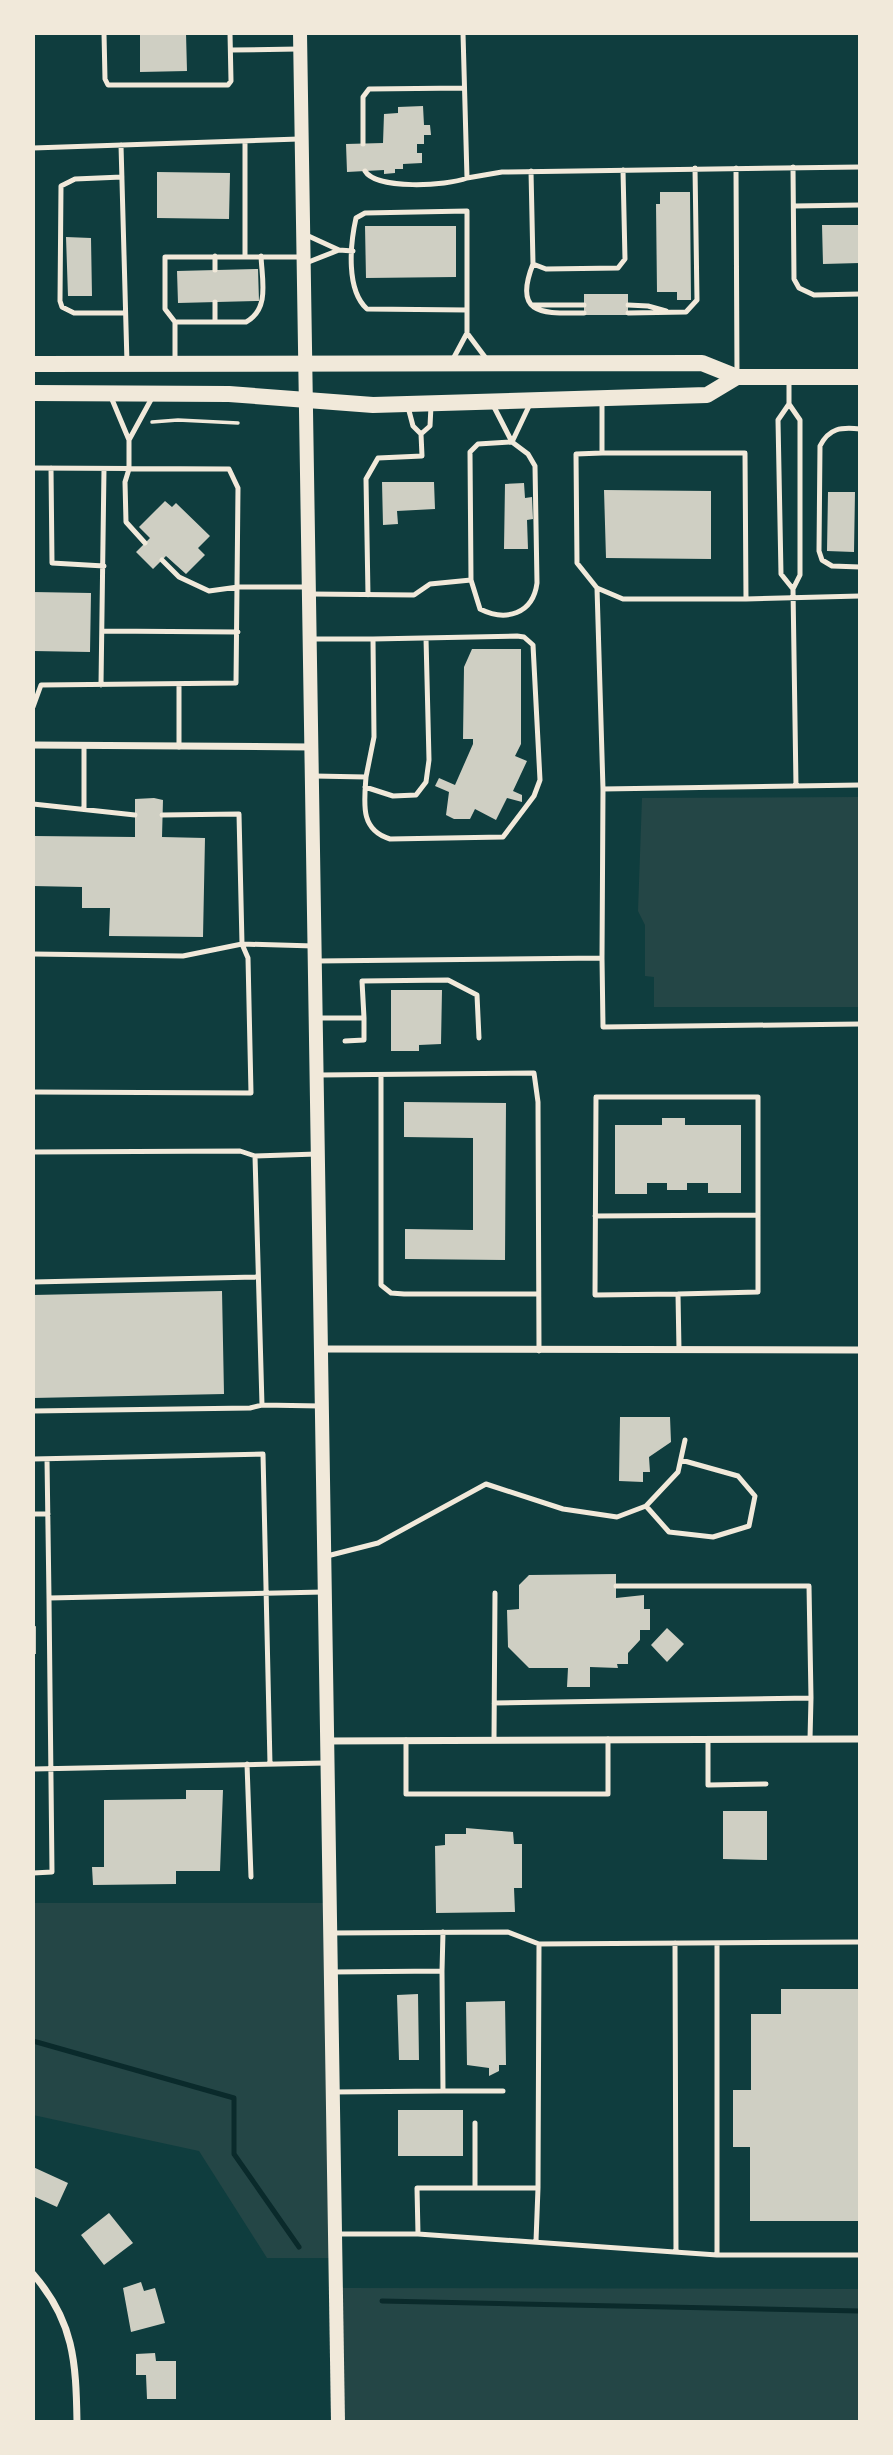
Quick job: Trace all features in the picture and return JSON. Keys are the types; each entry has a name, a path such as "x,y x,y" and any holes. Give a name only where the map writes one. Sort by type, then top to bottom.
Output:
{"main road":[{"path":"300,33 338,2422"},
{"path":"33,364 702,363 737,377 860,376"},
{"path":"33,393 229,394 373,405 707,395 737,377"}],"street":[{"path":"33,745 311,747"},
{"path":"321,1349 860,1350"},
{"path":"327,1741 860,1739"},
{"path":"33,2274 61,2313 68,2330 75,2360 77,2422"}],"lane":[{"path":"104,33 105,79 108,85 228,85 232,81 230,33"},
{"path":"463,33 467,178"},
{"path":"231,50 300,49"},
{"path":"363,144 363,97 369,89 464,88"},
{"path":"33,148 302,139"},
{"path":"245,141 245,256"},
{"path":"121,145 127,364"},
{"path":"793,167 794,279 799,288 814,295 860,294"},
{"path":"365,171 369,178 380,182 443,183 531,171 860,167"},
{"path":"628,313 686,312 697,300 695,168"},
{"path":"736,168 737,377"},
{"path":"533,264 546,269 618,268 625,259 623,170"},
{"path":"531,171 533,264 527,291 532,305 541,313 584,313"},
{"path":"122,177 75,179 61,186 60,301 62,307 74,313 125,313"},
{"path":"794,205 860,205"},
{"path":"450,365 467,333 467,310 467,211 365,213 356,218 353,251 356,299 367,309 467,310"},
{"path":"303,234 339,250 353,251"},
{"path":"175,365 175,322 165,309 165,257 261,256 304,261 339,250"},
{"path":"215,256 215,270"},
{"path":"175,322 246,322 261,311 261,256"},
{"path":"215,302 215,322"},
{"path":"532,305 584,305"},
{"path":"628,305 648,306 673,314"},
{"path":"467,333 491,365"},
{"path":"789,377 789,404 800,420 800,575 793,593 796,786"},
{"path":"109,393 129,440 129,469 125,482 126,522 145,544"},
{"path":"129,440 155,394"},
{"path":"603,398 603,453"},
{"path":"512,442 533,400"},
{"path":"491,401 512,442 528,454 535,466 535,597 528,609 516,614 489,614 480,609 471,580 470,452 478,444 512,442"},
{"path":"421,434 430,426 432,403"},
{"path":"368,595 366,479 378,458 422,456 421,434 414,426 407,404"},
{"path":"789,404 778,420 781,574 793,593"},
{"path":"860,429 835,429 825,435 820,446 819,538 822,560 832,566 860,567"},
{"path":"746,599 744,453 576,454 577,564 597,588 623,599 746,599 793,593 860,596"},
{"path":"33,468 229,469 238,488 236,683 41,685 33,707"},
{"path":"51,468 52,563 104,566"},
{"path":"101,685 104,469"},
{"path":"162,560 179,577 209,591 238,587 414,595 430,584 471,580"},
{"path":"597,588 603,789 603,1027 860,1024"},
{"path":"102,631 238,632"},
{"path":"309,639 517,636 529,640 533,645 535,730 540,780 534,796 503,837 390,839 374,832 367,822 365,787 374,737 373,639"},
{"path":"365,787 393,796 416,795 426,782 429,760 426,638"},
{"path":"179,685 179,747"},
{"path":"84,746 84,809"},
{"path":"311,776 366,777"},
{"path":"603,789 860,785"},
{"path":"33,804 135,815"},
{"path":"33,1092 251,1093 248,958 242,944 239,814 162,815"},
{"path":"33,954 183,956 242,944 314,953 602,958"},
{"path":"345,1041 364,1041 362,981 447,980 477,995 479,1038"},
{"path":"315,1018 364,1018"},
{"path":"316,1075 534,1073 538,1102 539,1351"},
{"path":"382,1075 382,1285 391,1293 404,1294 538,1294"},
{"path":"596,1097 758,1097 758,1215 758,1292 595,1295 596,1097"},
{"path":"33,1152 240,1151 255,1156 317,1154"},
{"path":"255,1156 262,1405"},
{"path":"596,1216 758,1215"},
{"path":"33,1282 257,1277"},
{"path":"678,1294 679,1350"},
{"path":"33,1411 321,1406"},
{"path":"324,1557 378,1542 486,1484 563,1510 617,1517 646,1506 678,1472 685,1440"},
{"path":"33,1459 263,1454 270,1764"},
{"path":"33,1873 52,1872 53,1769 47,1459"},
{"path":"646,1506 669,1532 713,1537 749,1525 755,1496 738,1476 681,1460"},
{"path":"33,1514 48,1514"},
{"path":"616,1586 809,1586 810,1739"},
{"path":"50,1598 324,1592"},
{"path":"494,1739 495,1593"},
{"path":"494,1703 811,1698"},
{"path":"406,1740 406,1794 608,1794 608,1739"},
{"path":"708,1739 708,1785 765,1784"},
{"path":"33,1769 328,1763"},
{"path":"247,1764 251,1877"},
{"path":"443,1932 443,2091"},
{"path":"330,1933 508,1932 539,1944 860,1942"},
{"path":"675,1943 676,2252"},
{"path":"717,1943 718,2255"},
{"path":"536,2241 539,1944"},
{"path":"331,1972 442,1971"},
{"path":"333,2092 503,2091"},
{"path":"475,2123 475,2188"},
{"path":"418,2234 417,2188 538,2188"},
{"path":"335,2234 418,2234 718,2255 860,2255"}],"path":[{"path":"137,425 178,420 237,423"}],"shaded area":[{"path":"860,797 860,1007 654,1007 654,977 645,976 645,925 638,911 642,798"},
{"path":"33,1903 330,1903 335,2258 267,2258 199,2151 33,2115"},
{"path":"336,2288 860,2289 860,2422 338,2422"}],"building":[{"path":"140,33 186,33 187,71 140,72"},
{"path":"423,106 424,125 430,125 431,135 424,135 424,144 417,144 417,153 422,153 422,163 403,164 403,169 395,169 395,173 384,174 384,170 347,172 346,144 383,143 384,114 398,113 398,107"},
{"path":"157,172 230,173 229,219 157,218"},
{"path":"660,192 690,192 691,300 677,300 677,292 657,292 656,204 660,204"},
{"path":"822,225 860,225 860,263 823,264"},
{"path":"365,226 456,226 456,277 366,278"},
{"path":"66,237 91,238 92,296 68,296"},
{"path":"258,269 259,301 178,303 177,271"},
{"path":"584,294 628,294 628,315 584,315"},
{"path":"382,482 434,482 435,509 397,511 398,524 383,525"},
{"path":"524,483 525,498 532,497 533,519 527,520 528,549 504,549 505,484"},
{"path":"604,490 711,491 711,559 606,558"},
{"path":"828,492 855,492 854,552 827,551"},
{"path":"165,501 172,507 176,503 210,536 198,548 205,555 186,574 166,556 153,569 136,552 150,538 139,527"},
{"path":"33,592 91,593 90,652 33,651"},
{"path":"472,649 521,649 521,744 515,756 527,761 513,791 522,795 522,802 507,798 496,820 475,809 470,819 454,819 446,815 449,792 435,786 439,778 455,785 473,744 473,739 463,739 464,667"},
{"path":"135,799 163,800 162,837 205,838 203,937 109,936 110,908 82,908 82,887 33,886 33,836 135,837"},
{"path":"391,990 442,990 441,1044 419,1045 419,1051 391,1051"},
{"path":"404,1102 506,1103 505,1260 405,1259 405,1229 473,1230 473,1138 404,1137"},
{"path":"662,1118 685,1118 685,1125 741,1125 741,1193 708,1193 708,1183 687,1183 687,1190 667,1190 667,1183 647,1183 647,1194 615,1194 615,1125 662,1125"},
{"path":"222,1291 224,1394 33,1398 33,1295"},
{"path":"620,1417 670,1417 671,1442 649,1457 650,1472 643,1472 643,1482 619,1481"},
{"path":"616,1574 616,1598 644,1595 644,1609 650,1609 650,1630 640,1630 640,1640 628,1653 628,1664 617,1664 618,1668 590,1667 590,1687 567,1687 568,1668 529,1668 508,1647 507,1610 519,1609 519,1585 529,1575"},
{"path":"36,1626 36,1654 33,1654 33,1627"},
{"path":"667,1628 684,1644 667,1662 651,1645"},
{"path":"186,1790 223,1790 220,1871 176,1871 176,1884 93,1885 92,1867 104,1867 104,1800 186,1799"},
{"path":"723,1811 767,1811 767,1860 723,1859"},
{"path":"466,1828 513,1832 514,1844 522,1844 522,1888 514,1888 515,1912 436,1913 435,1846 445,1845 445,1834 466,1834"},
{"path":"781,1989 860,1989 860,2221 750,2221 750,2147 733,2147 733,2090 751,2090 751,2014 781,2014"},
{"path":"418,1994 419,2060 399,2060 397,1995"},
{"path":"505,2001 506,2065 499,2065 499,2071 489,2076 489,2068 467,2065 466,2002"},
{"path":"398,2110 463,2110 463,2156 398,2156"},
{"path":"33,2167 68,2183 57,2207 33,2196"},
{"path":"109,2213 133,2243 104,2265 81,2235"},
{"path":"141,2282 144,2291 155,2288 165,2323 131,2332 123,2288"},
{"path":"155,2353 156,2361 176,2361 176,2399 147,2399 146,2375 136,2375 136,2354"}],"waterway":[{"path":"33,2041 234,2098 234,2154 299,2247"},
{"path":"382,2301 860,2311"}]}
